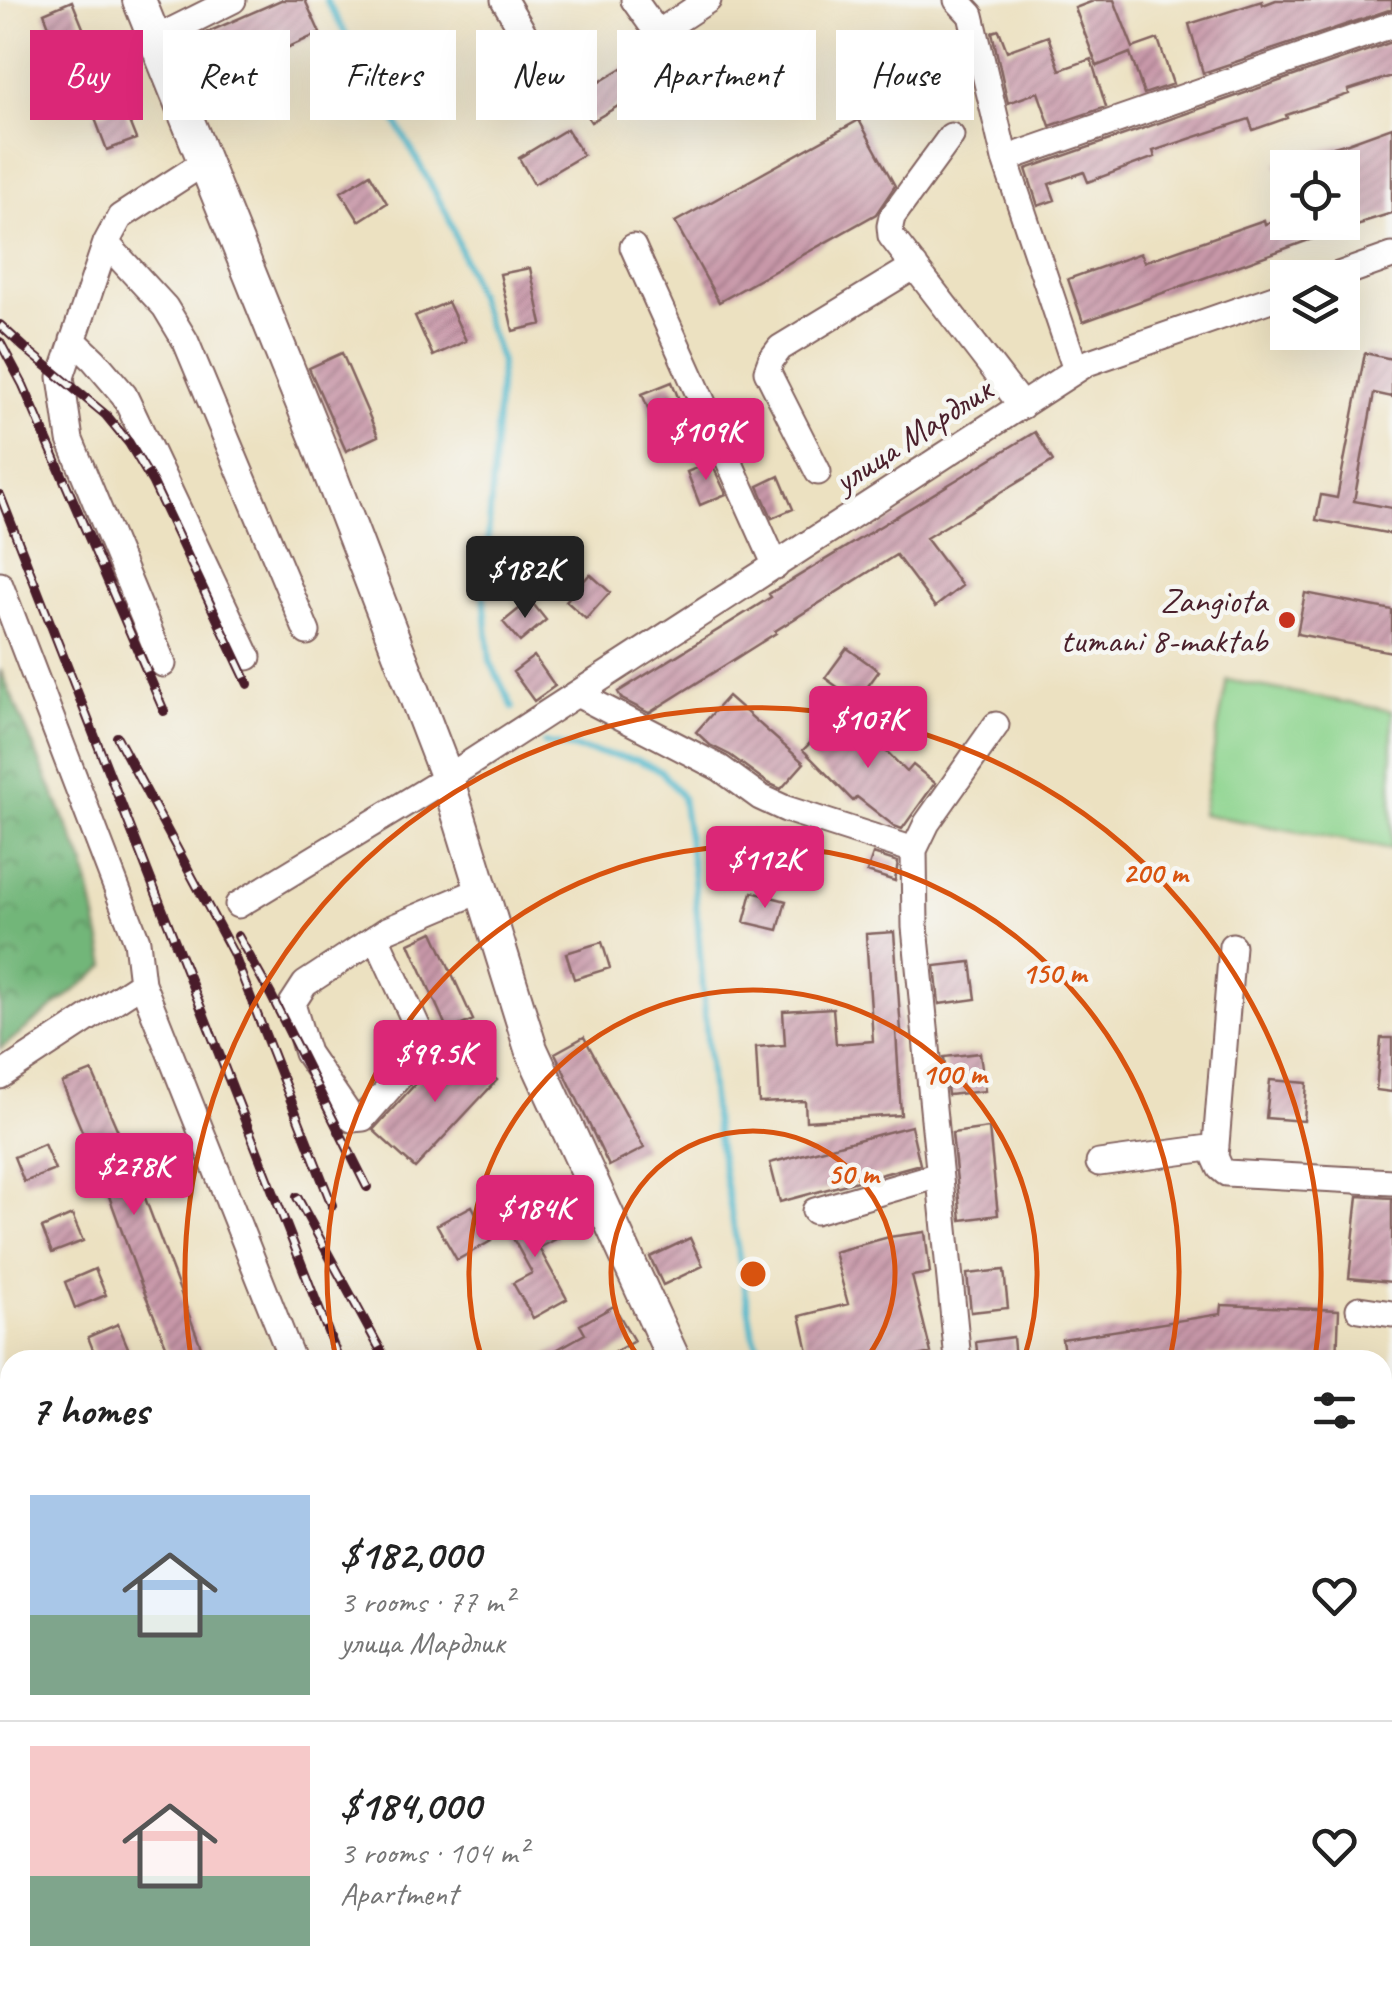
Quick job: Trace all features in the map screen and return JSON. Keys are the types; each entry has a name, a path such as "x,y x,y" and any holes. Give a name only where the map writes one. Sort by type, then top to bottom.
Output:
{"main road":[{"path":"140,0 448,778 531,1049 669,1350"}],"street":[{"path":"155,39 233,0"},
{"path":"504,0 522,30"},
{"path":"634,0 660,31 708,0"},
{"path":"970,5 1005,160 1076,370"},
{"path":"1005,160 1392,24"},
{"path":"952,136 892,217 892,236 1022,406"},
{"path":"163,664 70,440 61,377 106,243 120,216 204,162"},
{"path":"106,243 165,307 186,342 307,632"},
{"path":"634,247 776,566"},
{"path":"1360,267 1392,256"},
{"path":"818,472 767,371 771,360 780,348 915,266"},
{"name":"улица Мардлик","path":"238,905 448,778 1087,363 1270,298"},
{"path":"73,340 124,395 248,657"},
{"path":"0,585 137,941 142,982 288,1350"},
{"path":"577,694 720,768 760,797 914,850"},
{"path":"957,1350 915,927 914,850 927,824 996,725"},
{"path":"376,937 422,1037 420,1054 363,1118 352,1119 306,1053 292,1004 305,984 376,937 387,930 481,890"},
{"path":"1232,946 1216,1147 1220,1168 1226,1173 1392,1182"},
{"path":"0,1076 142,982"},
{"path":"1099,1163 1216,1147"},
{"path":"815,1211 939,1175"},
{"path":"1358,1309 1392,1314"}],"green space":[{"path":"0,669 85,866 106,966 0,1049"},
{"path":"1227,680 1392,711 1392,849 1202,814"}],"building":[{"path":"281,0 305,0 319,30 310,30 310,37 290,46 290,30 213,30"},
{"path":"1096,0 1114,0 1133,48 1158,39 1173,84 1144,94 1130,53 1097,66 1075,8"},
{"path":"1276,0 1392,0 1392,9 1203,73 1189,24"},
{"path":"72,1 84,30 50,30 44,13"},
{"path":"999,30 1007,51 1048,36 1060,70 1091,59 1106,107 1050,126 1038,92 1008,103 992,32"},
{"path":"1392,42 1392,76 1253,130 1249,119 1153,151 1155,157 1088,182 1084,172 1049,184 1055,200 1038,206 1026,169"},
{"path":"617,71 617,107 597,118 597,84"},
{"path":"96,120 128,120 136,139 107,150"},
{"path":"859,120 895,186 876,214 719,302 675,222"},
{"path":"1392,127 1392,213 1360,225 1360,150 1323,150"},
{"path":"567,129 583,155 534,184 519,158"},
{"path":"370,174 387,203 359,221 341,192"},
{"path":"1264,220 1265,224 1270,222 1270,240 1309,240 1083,322 1068,279 1141,253 1144,262"},
{"path":"530,268 542,324 513,331 500,274"},
{"path":"448,302 466,341 433,356 415,316"},
{"path":"342,353 378,436 346,451 309,368"},
{"path":"1365,353 1392,359 1392,397 1374,393 1354,501 1392,508 1392,534 1316,520 1321,495 1337,498"},
{"path":"672,382 685,415 656,427 642,394"},
{"path":"749,403 763,436 740,446 725,413"},
{"path":"1035,432 1053,461 926,538 962,586 935,607 896,555 649,713 622,699 618,692 771,597 769,594"},
{"path":"711,462 726,494 700,505 687,472"},
{"path":"779,476 793,509 772,518 758,486"},
{"path":"590,574 610,592 586,619 566,601"},
{"path":"1305,593 1392,610 1392,652 1297,634"},
{"path":"530,600 546,620 520,642 503,622"},
{"path":"847,648 879,671 857,701 825,678"},
{"path":"534,656 555,686 534,701 513,672"},
{"path":"728,696 804,763 781,789 696,732"},
{"path":"844,709 907,772 913,765 935,783 902,829 857,797 853,801 803,750"},
{"path":"873,854 898,862 895,881 867,872"},
{"path":"752,892 786,901 778,930 744,922"},
{"path":"433,932 473,1020 448,1031 409,943"},
{"path":"894,932 901,1031 896,1031 901,1115 806,1121 805,1101 759,1103 756,1047 785,1045 783,1011 833,1008 836,1044 873,1041 866,934"},
{"path":"602,942 610,968 574,979 566,953"},
{"path":"971,962 976,999 939,1004 935,966"},
{"path":"584,1037 644,1148 609,1166 555,1053"},
{"path":"1381,1038 1392,1038 1392,1092 1376,1090"},
{"path":"455,1041 497,1080 415,1168 373,1130"},
{"path":"980,1053 985,1091 948,1095 944,1057"},
{"path":"92,1071 133,1166 202,1350 168,1350 62,1083"},
{"path":"1270,1080 1307,1083 1304,1121 1266,1118"},
{"path":"911,1126 920,1164 780,1202 770,1163"},
{"path":"989,1128 998,1215 961,1220 952,1133"},
{"path":"44,1144 55,1170 24,1182 14,1157"},
{"path":"1358,1196 1392,1198 1392,1282 1349,1278"},
{"path":"538,1202 558,1238 539,1248 567,1299 533,1318 513,1283 532,1273 504,1222"},
{"path":"472,1206 491,1241 457,1260 437,1225"},
{"path":"72,1215 83,1241 52,1253 42,1228"},
{"path":"925,1232 930,1273 912,1276 930,1350 808,1350 800,1316 848,1304 834,1252"},
{"path":"690,1238 703,1266 663,1285 650,1257"},
{"path":"95,1269 106,1295 75,1308 65,1282"},
{"path":"1004,1270 1008,1308 971,1312 967,1274"},
{"path":"1222,1305 1339,1310 1337,1350 1064,1350 1062,1339 1221,1314"},
{"path":"614,1306 634,1341 618,1350 556,1350 585,1334 580,1325"},
{"path":"118,1324 129,1350 93,1350 88,1337"},
{"path":"1013,1337 1014,1350 977,1350 976,1342"}],"waterway":[{"path":"326,0 448,216 501,362 484,595 490,661 513,708"},
{"path":"544,743 637,760 661,771 682,797 694,879 713,1113 753,1334 760,1350"}],"railway":[{"path":"0,325 106,415 129,443 153,483 248,684"},
{"path":"0,342 23,385 164,711"},
{"path":"0,495 335,1350"},
{"path":"117,737 233,953 332,1205"},
{"path":"238,936 367,1187"},
{"path":"297,1197 381,1350"}],"place":[{"name":"Zangiota tumani 8-maktab","path":"1287,620"}]}
